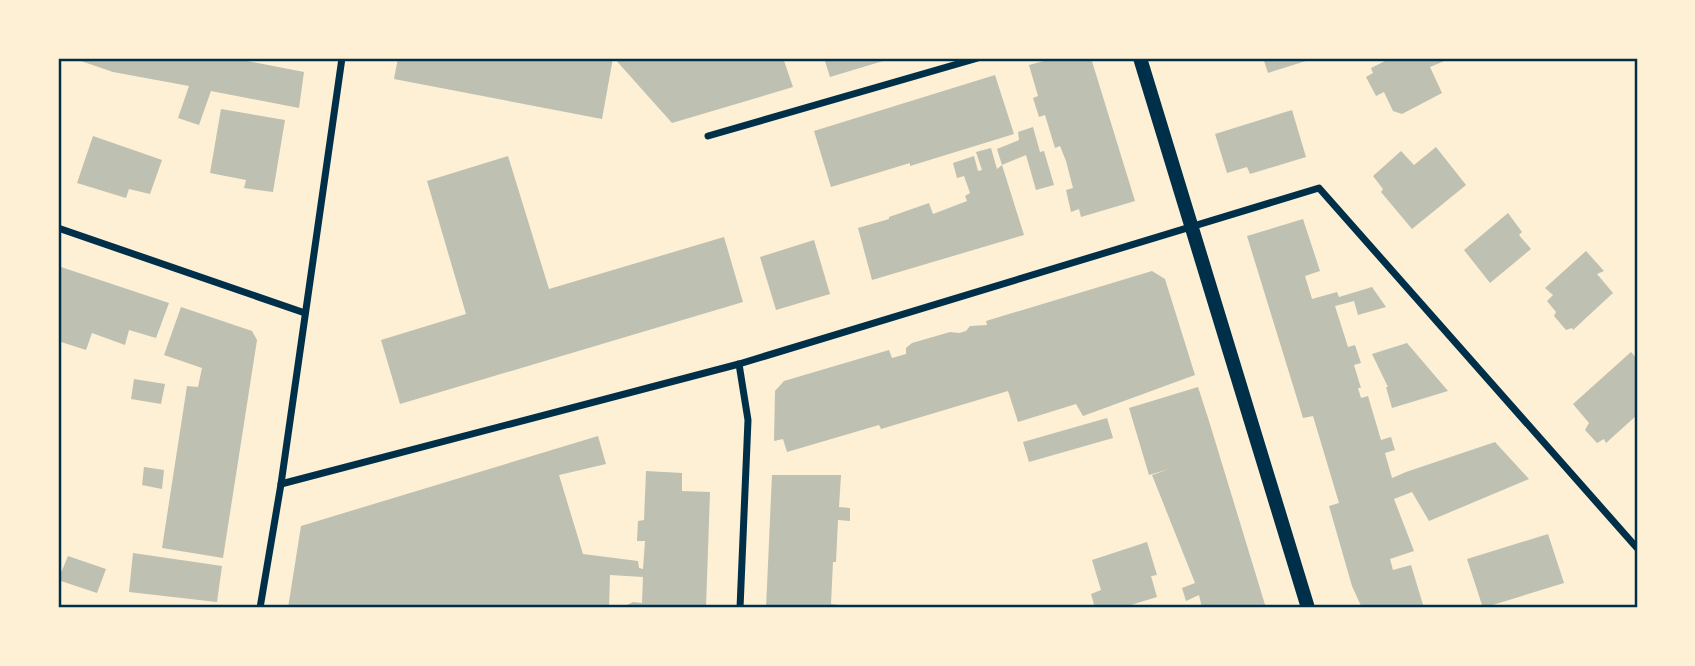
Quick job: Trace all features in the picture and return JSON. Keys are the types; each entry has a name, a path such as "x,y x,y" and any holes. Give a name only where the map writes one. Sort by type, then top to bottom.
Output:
{"main road":[{"path":"1140,58 1308,608"}],"street":[{"path":"260,608 281,484 342,58"},
{"path":"708,136 978,58"},
{"path":"281,484 739,363 1320,188 1637,548"},
{"path":"58,228 305,313"},
{"path":"739,363 748,420 740,608"}],"building":[{"path":"232,58 304,72 299,108 211,91 199,125 178,118 189,86 113,72 78,60"},
{"path":"398,58 613,58 602,119 394,79"},
{"path":"614,58 783,58 793,87 672,123"},
{"path":"824,58 893,58 830,77"},
{"path":"1055,58 1091,58 1135,201 1081,217 1079,209 1071,212 1066,190 1073,188 1066,161 1060,146 1055,148 1045,115 1039,117 1033,98 1038,96 1029,65"},
{"path":"1263,58 1305,58 1306,61 1268,73"},
{"path":"1391,58 1446,58 1447,60 1430,67 1442,93 1402,114 1393,111 1384,92 1376,96 1366,77 1373,73 1371,68"},
{"path":"995,75 1014,134 831,187 814,131"},
{"path":"221,109 285,120 273,192 244,188 246,180 210,173"},
{"path":"1292,110 1306,157 1250,174 1247,167 1227,173 1215,134"},
{"path":"1033,127 1040,152 1044,151 1054,185 1036,190 1026,155 1002,165 997,149 1019,140 1018,132"},
{"path":"93,136 162,160 150,194 129,189 126,198 77,183"},
{"path":"1436,147 1466,185 1412,229 1381,192 1383,189 1373,176 1401,151 1414,165"},
{"path":"991,148 997,169 1002,165 1024,235 872,280 858,228 929,203 933,214 967,201 965,196 970,193 964,176 957,178 953,163 974,156 978,171 982,170 976,152"},
{"path":"508,156 549,289 724,237 743,302 400,404 381,340 466,314 427,181"},
{"path":"1508,213 1522,232 1519,235 1531,249 1490,283 1464,250"},
{"path":"1303,219 1320,271 1305,276 1312,299 1337,292 1339,297 1372,287 1386,307 1358,315 1354,301 1335,306 1348,347 1355,345 1361,363 1354,365 1361,398 1368,396 1381,440 1391,437 1395,450 1385,453 1392,478 1495,442 1529,479 1429,521 1412,492 1394,499 1414,551 1390,559 1393,570 1411,565 1424,608 1362,608 1352,586 1329,506 1339,503 1313,416 1303,418 1247,236"},
{"path":"814,240 830,294 776,310 760,257"},
{"path":"1586,251 1604,271 1597,274 1613,293 1573,330 1566,330 1554,316 1556,312 1547,301 1553,295 1545,288"},
{"path":"58,266 169,303 156,338 129,330 125,345 92,333 86,350 58,341"},
{"path":"1152,271 1165,279 1195,375 1083,416 1076,404 1018,422 1008,391 881,429 879,425 787,452 783,439 774,441 775,391 784,381 889,350 892,358 906,354 906,348 912,343 950,332 966,331 970,326 987,325 986,321"},
{"path":"181,307 252,331 257,340 223,558 162,548 187,386 198,387 202,368 164,355"},
{"path":"1407,343 1448,391 1392,408 1388,387 1372,354"},
{"path":"1631,352 1637,359 1637,415 1606,443 1604,439 1597,443 1585,430 1589,423 1573,404"},
{"path":"134,379 165,384 161,404 131,399"},
{"path":"1198,387 1266,608 1202,608 1199,595 1186,601 1182,588 1195,583 1152,475 1169,469 1149,475 1129,408"},
{"path":"1107,418 1113,438 1029,462 1023,442"},
{"path":"598,436 606,464 559,475 583,554 638,561 639,568 643,569 645,541 637,541 638,521 644,520 646,471 682,473 682,491 710,492 706,608 625,608 633,602 642,603 643,577 610,575 609,608 288,608 301,526"},
{"path":"144,467 164,470 162,489 142,485"},
{"path":"772,475 841,475 839,507 850,508 850,521 838,520 831,604 839,605 839,608 766,608"},
{"path":"1548,534 1564,583 1483,608 1467,559"},
{"path":"1147,542 1157,575 1151,576 1157,597 1121,608 1095,608 1091,594 1101,590 1092,560"},
{"path":"133,553 222,566 217,602 129,592"},
{"path":"68,556 106,569 97,593 58,580"}]}
